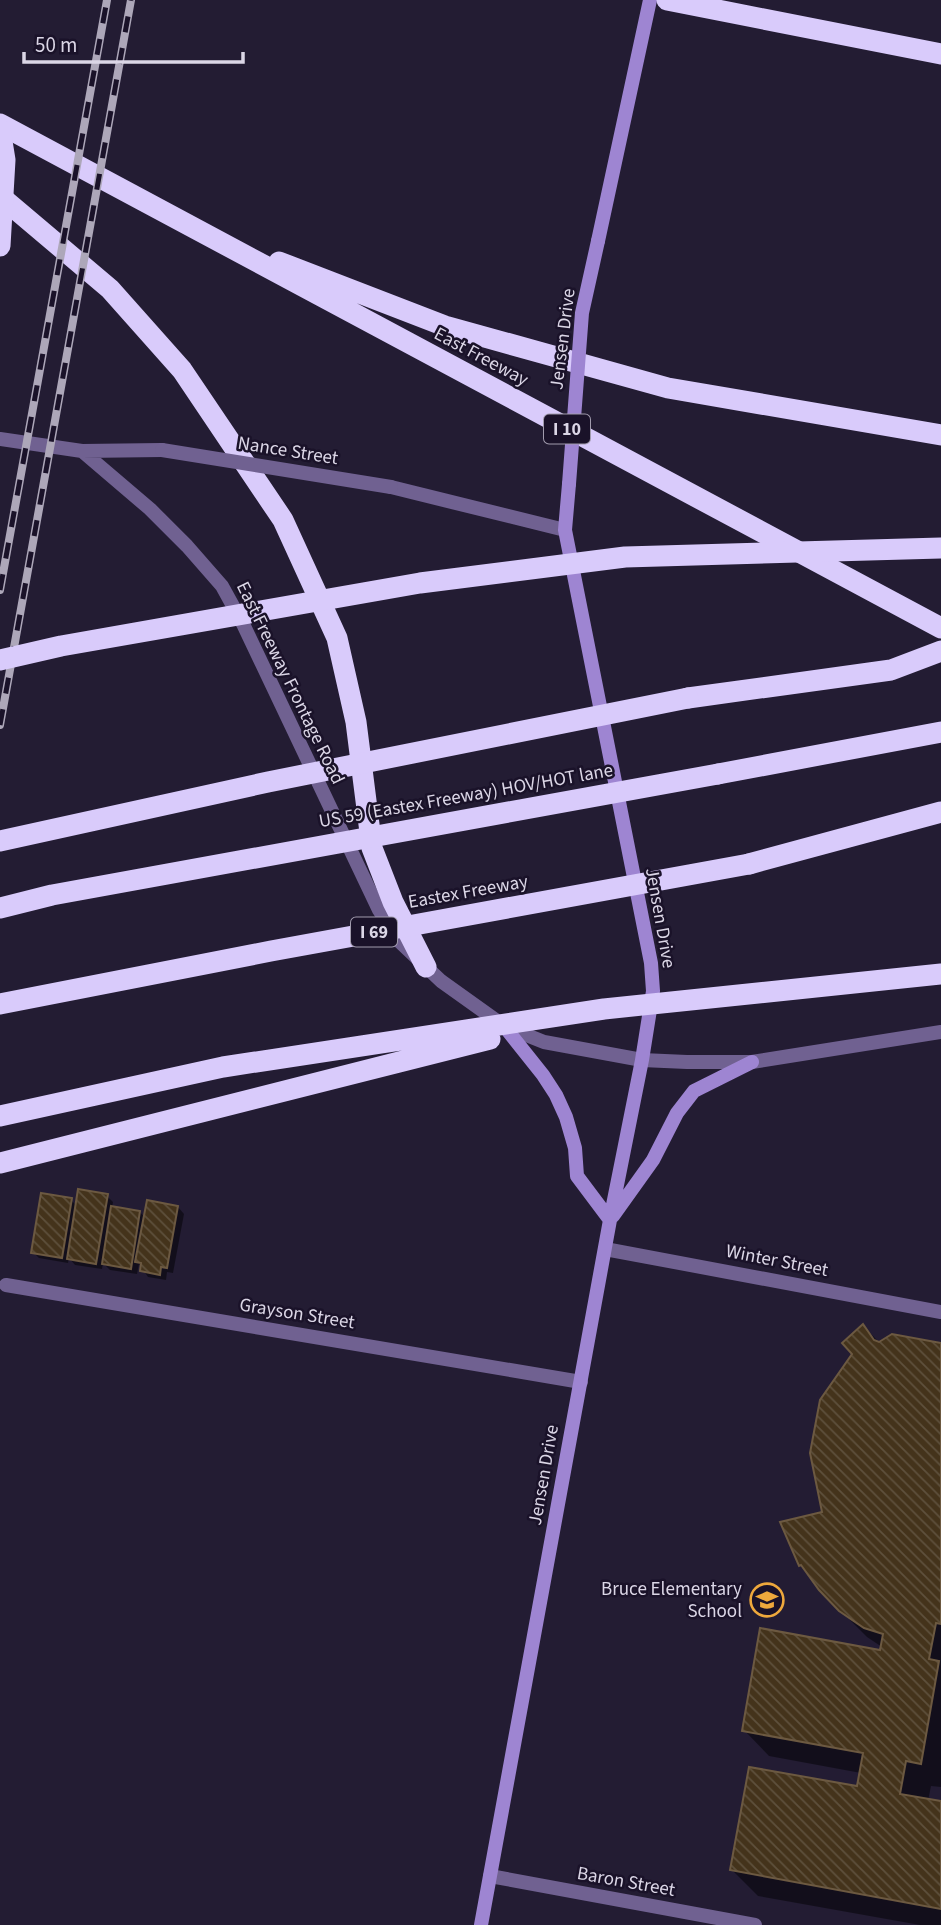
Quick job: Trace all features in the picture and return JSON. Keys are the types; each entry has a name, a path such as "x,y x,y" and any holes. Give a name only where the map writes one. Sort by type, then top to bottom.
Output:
{"highway":[{"path":"667,0 941,54"},
{"path":"0,127 5,160 0,246"},
{"name":"East Freeway","path":"0,127 941,628"},
{"path":"0,196 110,289 182,370 283,520 337,638 356,722 372,848 393,902 426,967"},
{"path":"192,229 445,326 668,388 941,435"},
{"path":"0,660 61,646 420,583 625,557 941,548"},
{"path":"0,841 268,782 688,698 891,670 941,651"},
{"name":"US 59 (Eastex Freeway) HOV/HOT lane","path":"0,908 52,895 941,732"},
{"name":"Eastex Freeway","path":"0,1004 271,951 749,864 941,811"},
{"path":"0,1116 223,1067 604,1009 941,974"},
{"path":"0,1163 604,1009"}],"main road":[{"name":"Jensen Drive","path":"481,1925 653,991 651,963 565,530 582,313 650,0"},
{"path":"505,1026 556,1096 566,1117 575,1149 577,1176 610,1220 653,1160 677,1112 694,1091 752,1062"}],"street":[{"name":"Nance Street","path":"0,439 82,451 162,450 391,487 565,530"},
{"name":"East Freeway Frontage Road","path":"82,451 150,509 222,586 244,626 379,911 400,942 441,981 505,1026 544,1042 642,1060 752,1062 941,1032"},
{"name":"Winter Street","path":"605,1249 941,1312"},
{"name":"Grayson Street","path":"6,1285 581,1382"},
{"name":"Baron Street","path":"490,1876 755,1925"}],"building":[{"path":"78,1189 108,1194 96,1264 67,1259"},
{"path":"41,1193 72,1198 62,1258 31,1253"},
{"path":"147,1200 178,1206 167,1268 161,1267 160,1275 140,1271 141,1263 135,1262"},
{"path":"111,1206 140,1211 131,1269 102,1264"},
{"path":"863,1324 874,1340 879,1342 892,1334 941,1343 941,1624 936,1623 929,1659 939,1661 921,1764 906,1761 900,1794 941,1801 941,1909 730,1870 749,1767 857,1786 863,1753 742,1731 760,1628 880,1650 883,1634 864,1628 839,1611 819,1590 801,1565 799,1566 780,1522 822,1512 810,1453 820,1400 852,1354 842,1343"}],"railway":[{"path":"0,590 107,0"},
{"path":"0,725 131,0"}],"place":[{"name":"Bruce Elementary School","path":"767,1600"}]}
